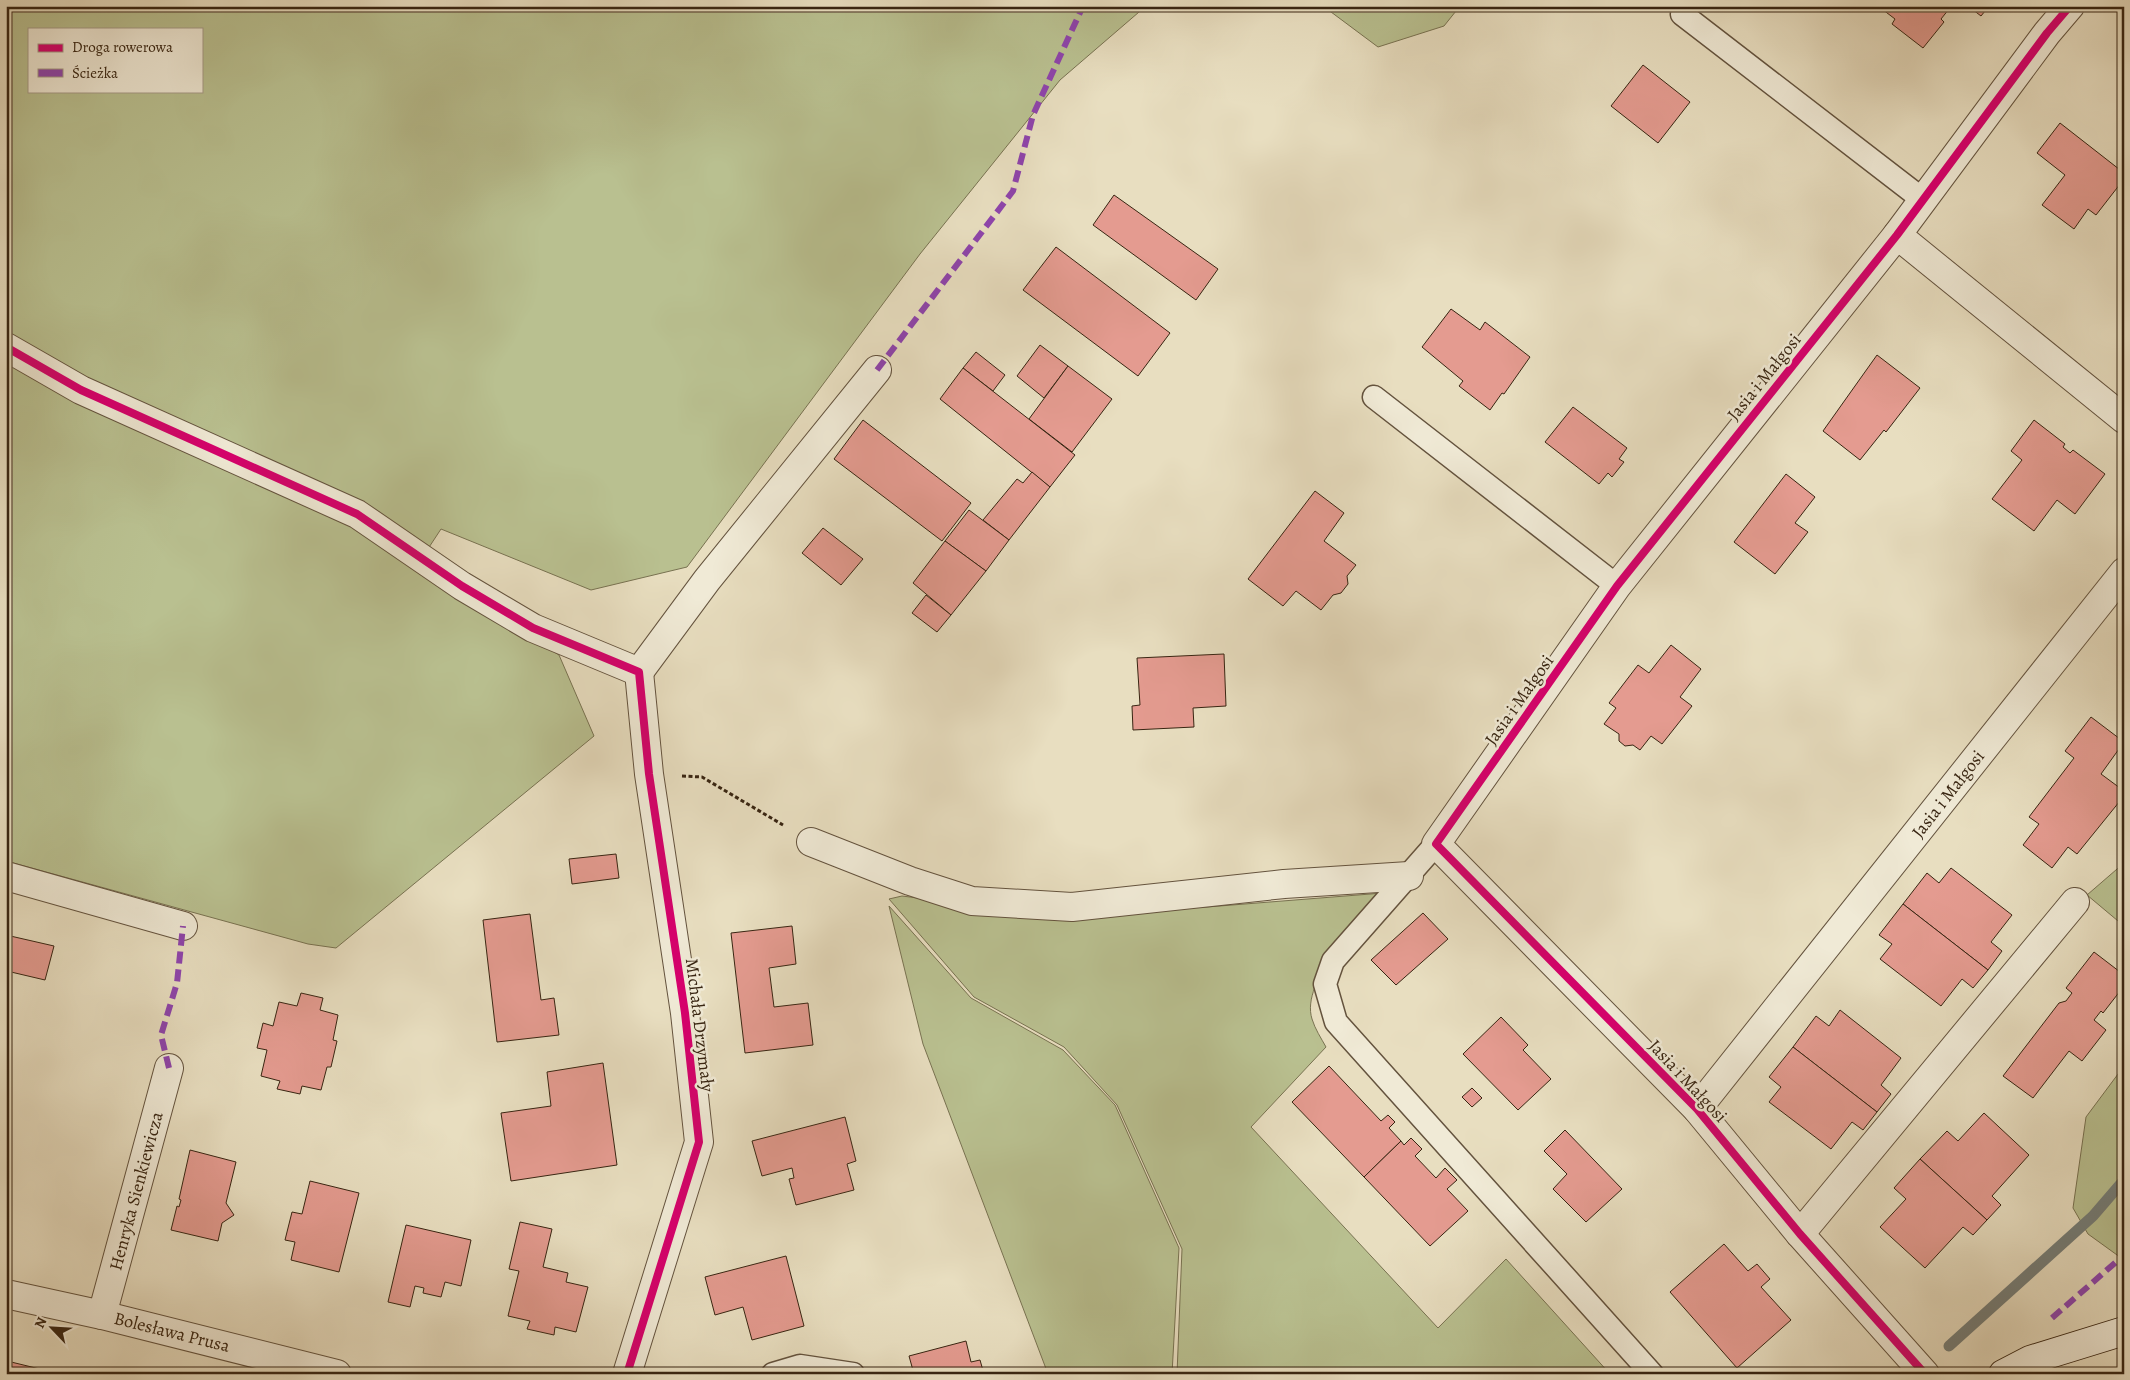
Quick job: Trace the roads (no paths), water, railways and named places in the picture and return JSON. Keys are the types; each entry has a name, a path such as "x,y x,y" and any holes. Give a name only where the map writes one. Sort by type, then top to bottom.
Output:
{"street":[{"name":"Jasia i Małgosi","path":"1925,1374 1800,1234 1697,1109 1436,844 1617,586 1897,235 2070,6"},
{"path":"1897,235 2124,419"},
{"path":"6,347 81,390 357,514 462,586 533,628 639,672 707,580 877,370"},
{"name":"Jasia i Małgosi","path":"1697,1109 2124,572"},
{"name":"Michała Drzymały","path":"627,1374 699,1142 686,1013 649,774 639,672"},
{"path":"811,842 910,881 972,901 1063,906 1284,884 1409,876"},
{"path":"6,876 183,926"},
{"path":"1800,1234 2075,902"},
{"name":"Henryka Sienkiewicza","path":"102,1314 169,1068"},
{"name":"Bolesława Prusa","path":"6,1294 102,1314 337,1374"},
{"path":"2003,1374 2030,1360 2124,1331"}],"lane":[{"path":"1682,14 1922,200"},
{"path":"1374,397 1617,586"},
{"path":"1436,844 1333,962 1324,984 1336,1022 1652,1374"},
{"path":"773,1374 800,1366 854,1374"}],"waterway":[{"path":"1949,1346 2093,1216 2124,1180"}]}
